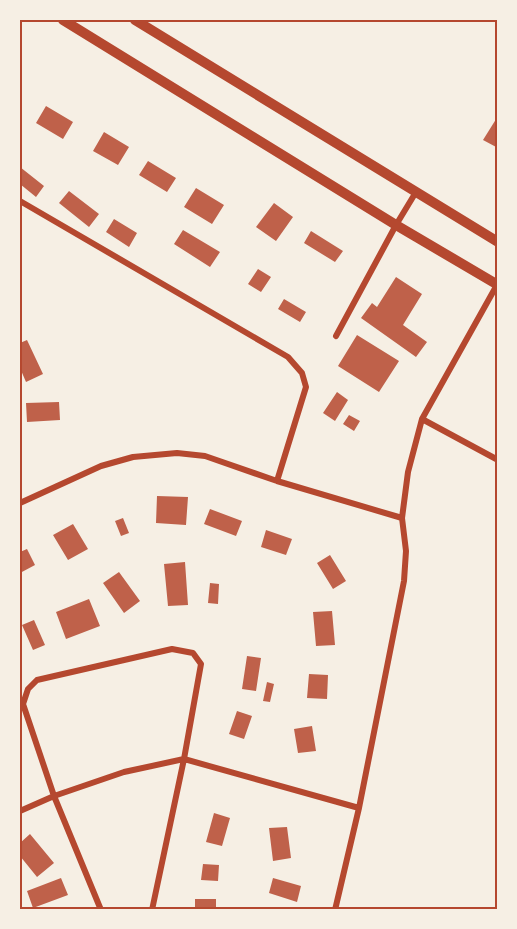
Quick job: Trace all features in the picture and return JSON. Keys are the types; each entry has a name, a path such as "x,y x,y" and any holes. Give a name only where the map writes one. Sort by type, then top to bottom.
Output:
{"street":[{"path":"63,20 396,225 497,284 422,419 408,472 402,518 406,551 404,582 359,808 335,909"},
{"path":"135,20 498,242"},
{"path":"336,336 416,192"},
{"path":"20,201 288,357 302,373 306,387 277,481"},
{"path":"422,419 498,460"},
{"path":"20,502 101,466 133,457 177,453 205,456 277,481 402,518"},
{"path":"102,909 54,796 23,705 28,689 37,680 172,649 193,653 201,664 184,759 152,909"},
{"path":"20,811 54,796 124,772 184,759 359,808"}],"building":[{"path":"46,106 73,122 63,139 36,123"},
{"path":"498,116 498,148 483,140"},
{"path":"104,132 129,147 118,165 93,151"},
{"path":"148,161 176,178 167,192 139,175"},
{"path":"20,167 44,186 36,197 20,184"},
{"path":"196,188 224,205 212,224 184,207"},
{"path":"69,191 99,214 89,227 59,203"},
{"path":"274,203 293,217 276,241 256,227"},
{"path":"114,219 137,233 129,247 106,232"},
{"path":"183,230 220,252 210,267 174,244"},
{"path":"311,231 343,251 335,262 304,243"},
{"path":"258,269 271,277 261,292 248,284"},
{"path":"396,277 422,294 403,325 427,342 416,357 361,318 372,303 377,307"},
{"path":"284,299 306,312 300,322 278,309"},
{"path":"357,335 399,361 379,392 338,366"},
{"path":"27,340 43,374 26,382 20,368 20,343"},
{"path":"337,392 348,400 335,421 323,413"},
{"path":"59,402 60,420 27,422 26,403"},
{"path":"349,415 360,421 354,431 343,424"},
{"path":"157,496 188,497 186,525 156,523"},
{"path":"210,509 242,521 236,536 204,524"},
{"path":"123,518 129,533 121,536 115,521"},
{"path":"73,524 88,549 68,560 53,535"},
{"path":"266,530 292,539 286,555 261,547"},
{"path":"27,549 35,565 20,573 20,552"},
{"path":"330,555 346,581 333,589 317,563"},
{"path":"185,562 188,605 168,606 164,564"},
{"path":"119,572 140,601 124,613 103,583"},
{"path":"210,583 219,584 218,604 208,603"},
{"path":"89,599 100,626 66,639 56,612"},
{"path":"332,611 335,645 316,646 313,612"},
{"path":"34,620 45,645 33,650 22,625"},
{"path":"247,656 261,658 256,691 242,689"},
{"path":"309,674 328,675 327,699 307,698"},
{"path":"267,682 274,684 270,702 263,701"},
{"path":"237,711 252,716 244,739 229,734"},
{"path":"312,726 316,751 298,753 294,729"},
{"path":"214,813 230,818 222,846 206,842"},
{"path":"287,827 291,858 273,861 269,828"},
{"path":"30,834 54,863 37,877 20,856 20,843"},
{"path":"203,864 219,865 218,881 201,880"},
{"path":"61,878 68,895 33,908 27,891"},
{"path":"273,878 301,886 297,902 269,893"},
{"path":"195,899 216,899 216,910 195,910"}]}
